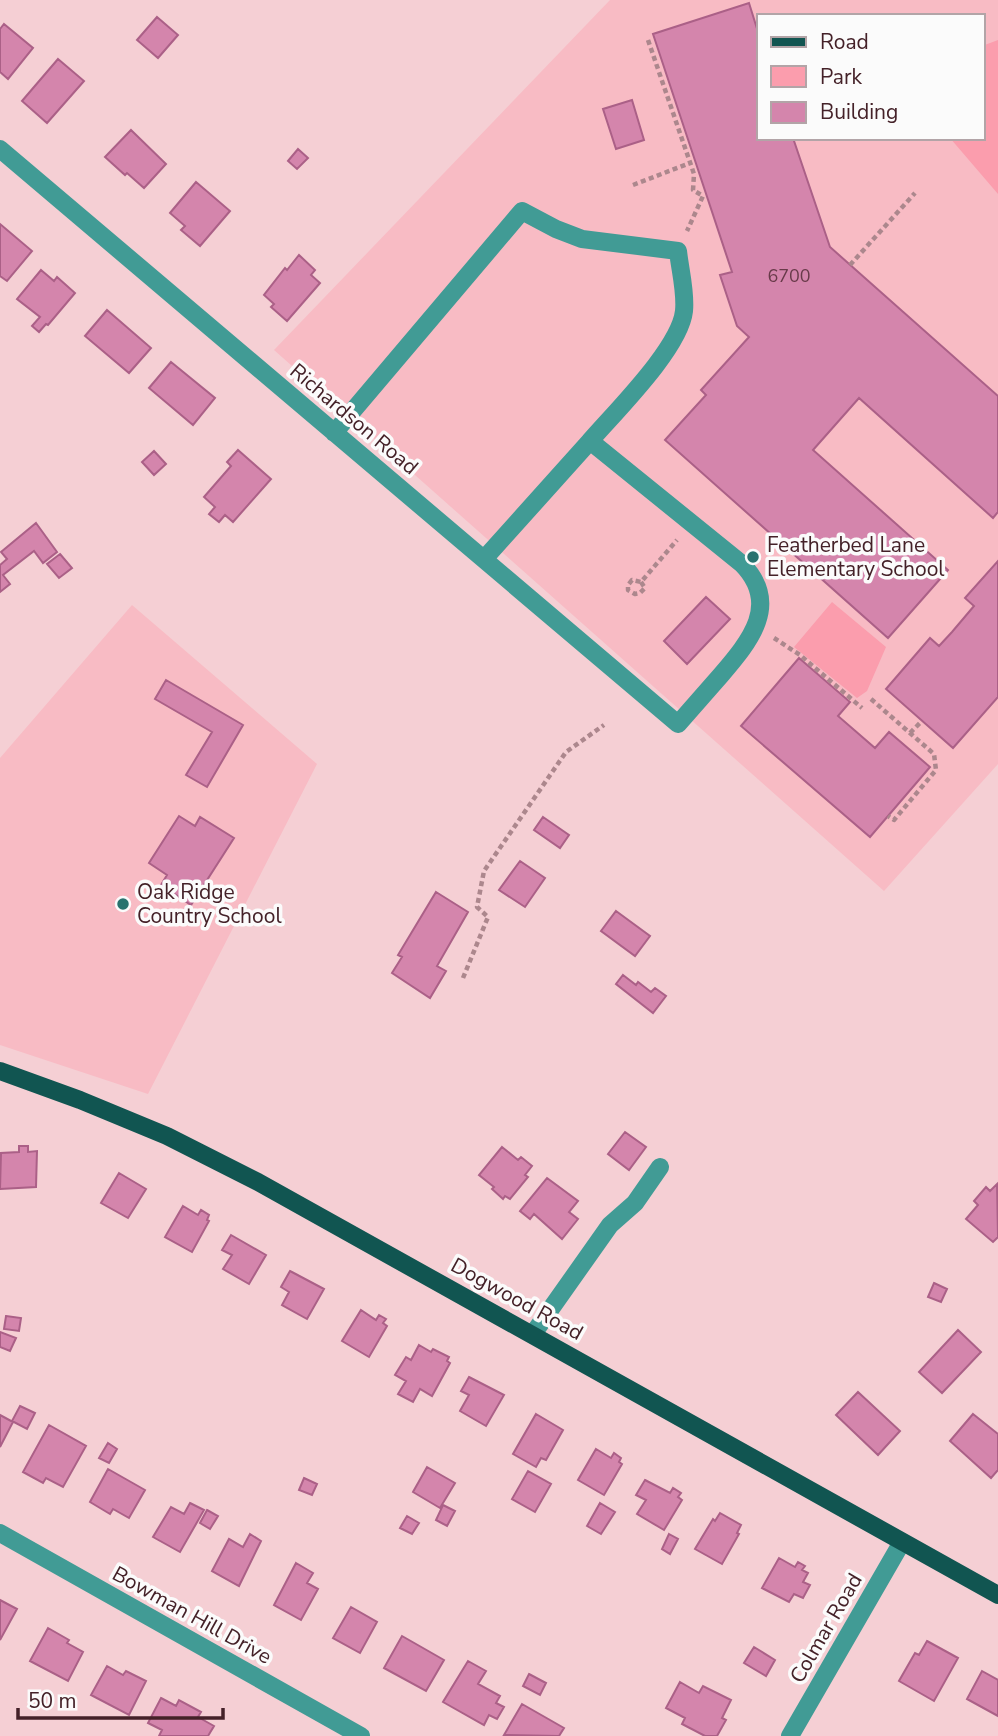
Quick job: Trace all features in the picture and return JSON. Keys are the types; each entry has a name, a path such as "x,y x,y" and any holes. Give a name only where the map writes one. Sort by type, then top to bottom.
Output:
{"main road":[{"name":"Dogwood Road","path":"0,1071 167,1136 269,1188 998,1595"}],"street":[{"name":"Richardson Road","path":"0,149 678,724 747,645 761,606 759,588 752,575 741,564 590,442"},
{"path":"334,433 522,211 582,239 678,251 684,309 680,330 668,350 590,442 485,558"},
{"path":"533,1334 610,1225 635,1203 660,1167"},
{"name":"Bowman Hill Drive","path":"0,1533 361,1736"},
{"name":"Colmar Road","path":"790,1736 901,1542"}],"path":[{"path":"648,40 661,66 682,129 694,174 693,190 703,197 678,251"},
{"path":"633,185 690,163"},
{"path":"850,265 915,193"},
{"path":"641,582 680,537"},
{"path":"774,638 800,655 862,708"},
{"path":"870,699 934,754 936,770 894,820 888,816"},
{"path":"910,733 922,720"},
{"path":"463,978 488,917 477,907 484,871 566,752 604,725"}],"shaded area":[{"name":"Featherbed Lane Elementary School","path":"610,0 998,0 998,764 884,891 274,350"},
{"name":"Oak Ridge Country School","path":"132,605 317,764 148,1094 0,1045 0,758"}],"green space":[{"path":"998,40 998,194 952,140 984,140 984,45"},
{"path":"832,602 886,647 867,691 857,698 794,647"}],"building":[{"path":"749,3 757,29 757,140 794,140 830,247 998,396 998,512 993,518 859,398 813,450 948,570 888,638 665,440 706,395 701,390 749,337 737,326 720,275 732,272 653,34"},
{"path":"157,17 178,35 158,58 137,40"},
{"path":"4,24 33,48 8,79 0,72 0,29"},
{"path":"58,59 84,81 47,123 22,101"},
{"path":"632,100 644,140 616,149 603,109"},
{"path":"131,130 166,164 144,188 105,157"},
{"path":"298,149 308,158 297,169 288,161"},
{"path":"196,182 230,211 200,246 181,230 185,226 170,213"},
{"path":"0,224 32,251 7,281 0,276"},
{"path":"299,255 315,270 311,275 320,283 287,321 271,307 274,304 264,295"},
{"path":"41,270 54,281 57,277 75,293 39,332 32,326 40,317 17,299"},
{"path":"107,310 151,348 129,373 85,336"},
{"path":"171,362 215,398 193,425 149,388"},
{"path":"238,450 271,479 233,522 225,515 219,522 209,514 215,507 204,497 231,466 227,462"},
{"path":"154,451 166,464 154,475 142,462"},
{"path":"36,523 57,552 43,563 34,551 3,575 10,584 0,592 0,565 7,559 1,552"},
{"path":"60,554 72,568 59,578 47,564"},
{"path":"998,561 998,697 953,748 886,689 930,638 939,646 952,632 974,606 965,598"},
{"path":"706,597 730,619 687,664 664,641"},
{"path":"799,658 850,702 838,716 875,748 889,732 930,767 870,837 741,726"},
{"path":"166,680 243,725 207,787 186,775 212,732 155,699"},
{"path":"179,816 195,826 200,817 234,838 191,905 161,885 167,875 149,863"},
{"path":"543,817 569,835 560,848 534,830"},
{"path":"520,861 545,878 525,907 499,890"},
{"path":"436,892 468,912 437,966 446,971 430,998 392,973 402,957 398,955"},
{"path":"616,911 650,936 635,956 601,931"},
{"path":"623,975 636,985 638,982 651,992 655,988 666,996 653,1013 616,984"},
{"path":"625,1132 646,1147 629,1170 608,1154"},
{"path":"19,1146 28,1146 28,1152 37,1151 36,1187 0,1189 1,1153 19,1152"},
{"path":"502,1147 518,1160 521,1157 532,1166 525,1175 528,1177 510,1199 505,1196 503,1199 492,1189 494,1187 479,1175"},
{"path":"119,1173 146,1189 128,1218 101,1203"},
{"path":"547,1178 578,1201 569,1212 578,1219 562,1239 534,1214 530,1219 520,1211"},
{"path":"997,1184 998,1237 993,1242 966,1219 978,1205 974,1201 986,1187 990,1191"},
{"path":"183,1206 198,1215 201,1210 209,1215 209,1221 192,1252 165,1237"},
{"path":"231,1235 266,1255 249,1284 223,1269 232,1255 222,1250"},
{"path":"290,1271 324,1289 307,1319 282,1305 289,1292 281,1287"},
{"path":"934,1283 947,1289 941,1302 928,1297"},
{"path":"361,1310 376,1320 379,1315 386,1319 383,1323 387,1326 369,1357 342,1341"},
{"path":"6,1316 21,1318 19,1331 4,1329"},
{"path":"958,1330 981,1352 942,1393 919,1372"},
{"path":"0,1332 16,1338 10,1351 0,1347"},
{"path":"419,1345 449,1357 447,1361 450,1363 432,1396 420,1389 413,1402 398,1394 406,1381 395,1375 406,1357 411,1360"},
{"path":"469,1377 504,1395 486,1426 460,1411 469,1395 461,1391"},
{"path":"858,1392 900,1431 878,1455 836,1415"},
{"path":"20,1406 35,1413 27,1429 12,1421"},
{"path":"536,1414 563,1430 546,1460 541,1458 536,1467 513,1454"},
{"path":"973,1414 998,1434 998,1470 991,1478 950,1441"},
{"path":"0,1415 13,1422 0,1447"},
{"path":"49,1425 86,1446 63,1487 46,1478 43,1483 23,1472"},
{"path":"108,1443 117,1449 109,1463 99,1458"},
{"path":"596,1449 611,1458 614,1453 621,1458 619,1462 622,1464 604,1495 578,1480"},
{"path":"427,1467 455,1483 440,1508 413,1492"},
{"path":"108,1469 145,1490 129,1518 113,1509 110,1514 90,1502"},
{"path":"528,1471 551,1484 535,1512 512,1499"},
{"path":"304,1478 317,1484 312,1495 299,1490"},
{"path":"645,1480 670,1493 673,1488 681,1493 678,1497 682,1500 664,1530 637,1514 646,1500 636,1495"},
{"path":"190,1503 204,1510 180,1552 153,1537 171,1507 184,1514"},
{"path":"600,1503 615,1512 601,1534 587,1526"},
{"path":"443,1505 455,1511 447,1526 436,1520"},
{"path":"207,1510 218,1516 210,1529 200,1523"},
{"path":"720,1513 741,1525 737,1533 739,1534 722,1564 695,1549 713,1519 715,1521"},
{"path":"407,1516 419,1523 412,1534 400,1528"},
{"path":"250,1534 261,1541 239,1586 212,1571 229,1539 243,1547"},
{"path":"669,1534 678,1539 670,1554 662,1549"},
{"path":"779,1558 795,1567 798,1562 805,1566 802,1570 808,1573 803,1582 810,1585 803,1598 794,1594 789,1602 762,1588"},
{"path":"296,1563 313,1573 307,1583 318,1589 301,1620 274,1605"},
{"path":"0,1600 17,1609 0,1640"},
{"path":"351,1607 377,1622 360,1653 333,1638"},
{"path":"48,1628 83,1652 68,1681 30,1661"},
{"path":"402,1636 444,1660 426,1691 384,1668"},
{"path":"927,1641 958,1658 934,1701 899,1681 915,1653 919,1655"},
{"path":"754,1647 775,1660 766,1676 744,1663"},
{"path":"468,1661 486,1671 478,1684 500,1696 496,1703 504,1707 497,1719 489,1715 484,1725 443,1702"},
{"path":"107,1666 123,1675 126,1671 146,1681 129,1715 91,1695"},
{"path":"982,1671 998,1680 998,1716 967,1699"},
{"path":"529,1674 546,1683 540,1695 523,1686"},
{"path":"680,1682 699,1693 703,1686 731,1700 722,1718 726,1720 717,1736 705,1736 682,1724 685,1718 666,1708"},
{"path":"161,1698 176,1706 179,1700 201,1712 198,1717 214,1726 208,1736 159,1736 162,1730 148,1723"},
{"path":"522,1704 564,1728 559,1736 504,1735"}],"place":[{"name":"Featherbed Lane Elementary School","path":"753,557"},
{"name":"Oak Ridge Country School","path":"123,904"}]}
